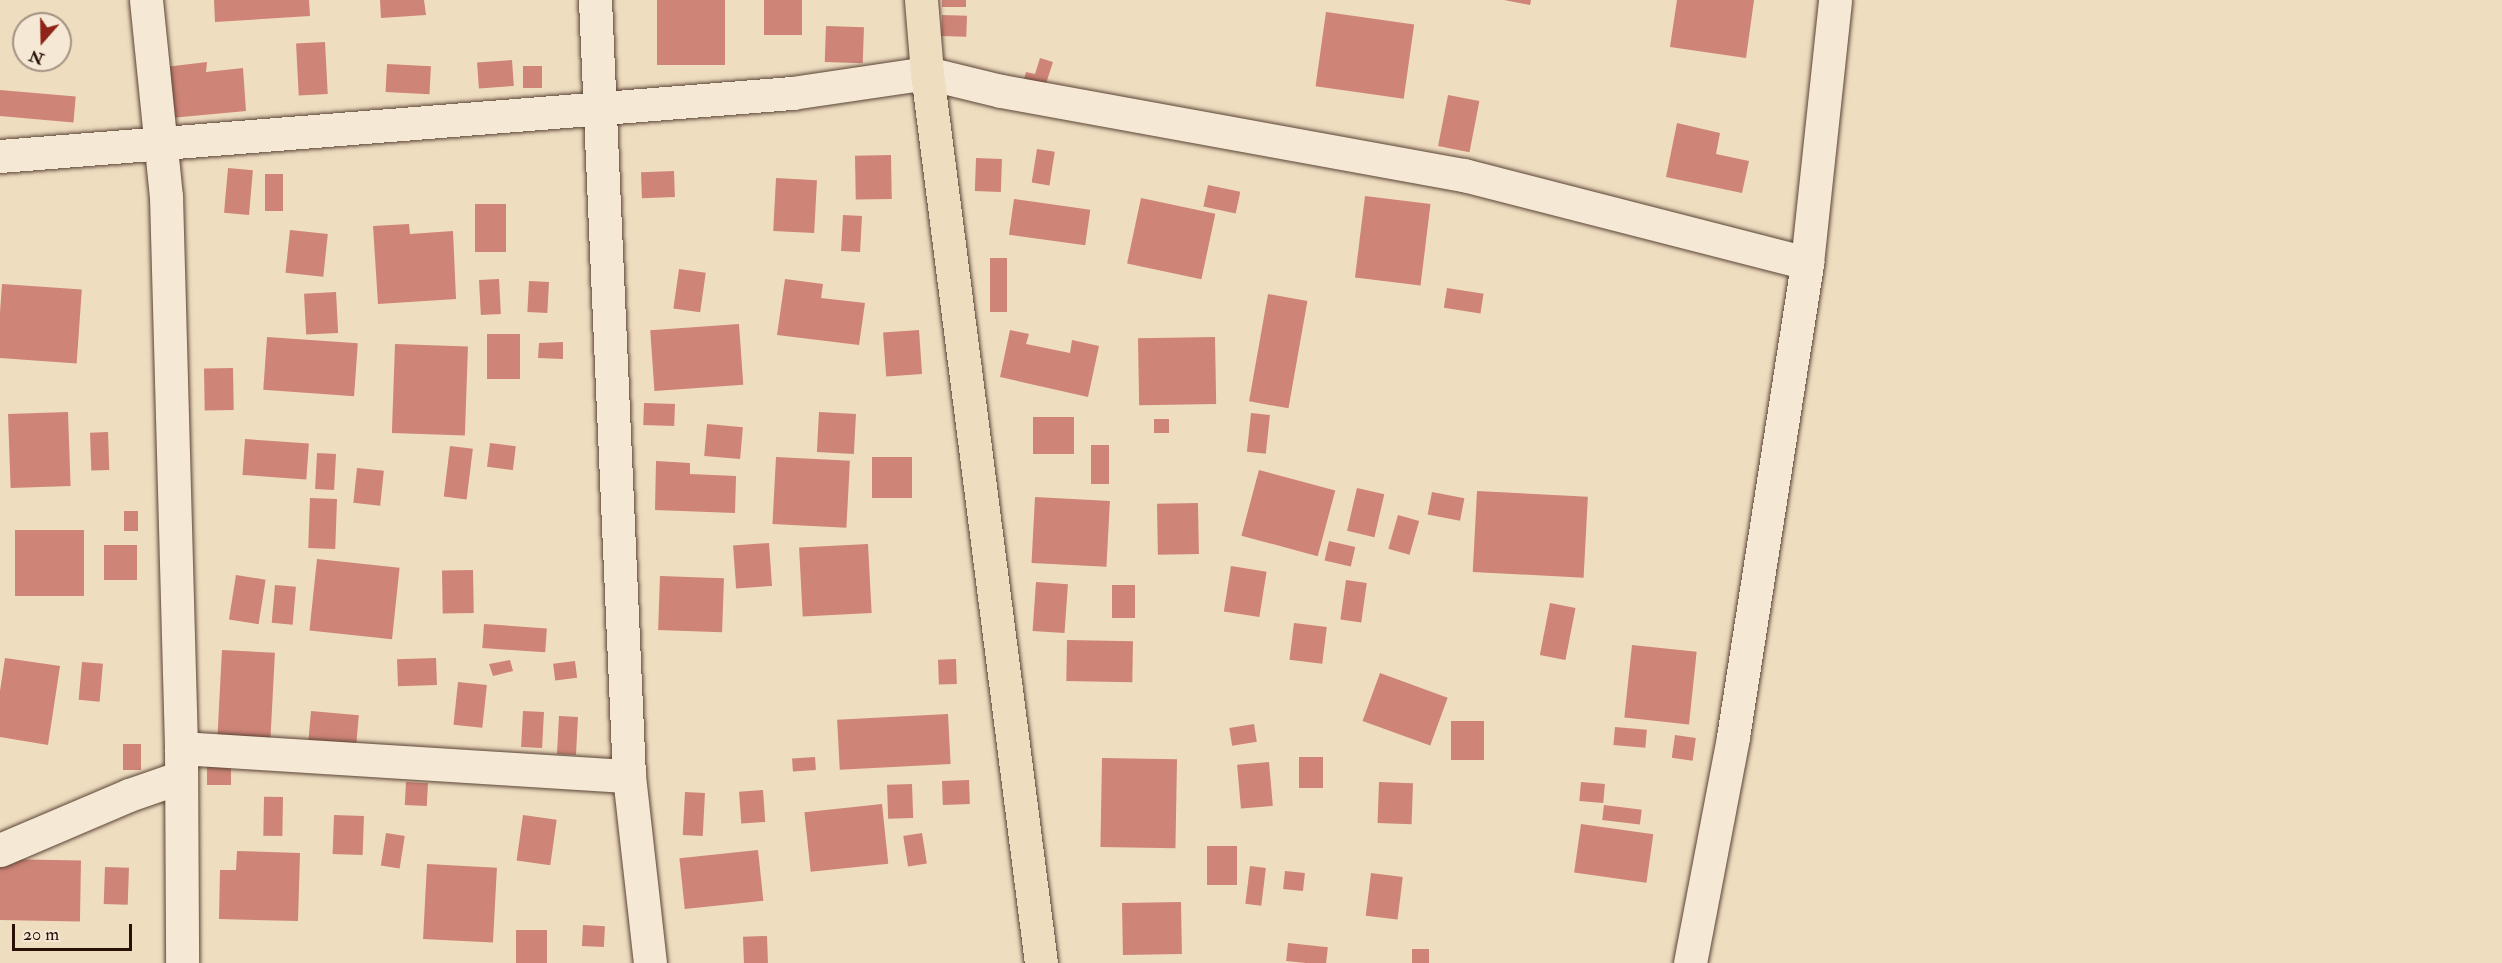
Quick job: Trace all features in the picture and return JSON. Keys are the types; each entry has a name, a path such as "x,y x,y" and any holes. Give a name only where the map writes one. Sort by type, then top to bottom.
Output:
{"main road":[{"path":"921,0 927,73 1041,963"}],"street":[{"path":"146,0 166,196 181,763 182,963"},
{"path":"595,0 628,776 650,963"},
{"path":"1690,963 1732,737 1807,263 1835,0"},
{"path":"0,156 160,141 792,93 927,73 1001,91 1464,174 1807,263"},
{"path":"0,850 129,795 181,763 628,776"}],"building":[{"path":"214,0 309,0 310,16 215,22"},
{"path":"380,0 424,0 426,15 381,18"},
{"path":"657,0 725,0 725,65 657,65"},
{"path":"764,0 802,0 802,35 764,35"},
{"path":"942,0 966,0 966,7 942,7"},
{"path":"1504,0 1531,0 1530,5"},
{"path":"1677,0 1754,0 1746,58 1670,47"},
{"path":"1326,12 1414,24 1404,99 1316,86"},
{"path":"942,15 967,16 966,37 941,36"},
{"path":"826,26 864,27 863,63 825,62"},
{"path":"325,42 328,94 299,95 296,44"},
{"path":"1040,58 1053,62 1042,96 1021,90 1026,72 1035,74"},
{"path":"512,60 514,86 479,88 477,62"},
{"path":"207,62 206,72 243,68 246,111 171,118 165,67"},
{"path":"387,64 431,66 429,94 386,92"},
{"path":"523,66 542,66 542,88 523,88"},
{"path":"0,90 76,97 73,123 0,116"},
{"path":"1448,95 1479,101 1469,152 1438,146"},
{"path":"1677,123 1720,133 1716,154 1749,161 1742,193 1666,177"},
{"path":"1037,149 1055,152 1049,185 1032,183"},
{"path":"891,155 892,199 856,200 855,156"},
{"path":"976,158 1002,159 1001,192 975,191"},
{"path":"228,168 253,170 249,215 224,213"},
{"path":"674,171 675,197 642,198 641,172"},
{"path":"265,174 283,174 283,211 265,211"},
{"path":"776,178 817,180 814,233 773,231"},
{"path":"1208,185 1240,192 1236,213 1203,207"},
{"path":"1365,196 1431,204 1421,285 1355,277"},
{"path":"1141,198 1215,214 1201,279 1127,264"},
{"path":"1014,199 1090,210 1085,245 1009,235"},
{"path":"475,204 506,204 506,252 475,252"},
{"path":"843,215 862,216 860,252 841,251"},
{"path":"409,224 410,234 453,231 456,299 378,304 373,226"},
{"path":"290,230 328,234 323,277 286,273"},
{"path":"990,258 1007,258 1007,312 990,312"},
{"path":"679,269 706,273 700,312 673,309"},
{"path":"499,279 501,314 481,315 479,280"},
{"path":"785,279 823,284 821,298 865,303 859,345 777,335"},
{"path":"529,281 549,282 547,313 527,312"},
{"path":"2,284 82,290 77,363 0,358"},
{"path":"1447,288 1484,294 1480,314 1444,308"},
{"path":"336,292 338,333 306,335 304,294"},
{"path":"1268,294 1307,301 1288,408 1249,401"},
{"path":"739,324 743,385 654,391 650,330"},
{"path":"919,330 922,374 886,376 883,333"},
{"path":"1010,330 1029,334 1026,344 1070,353 1072,340 1099,346 1088,397 1000,377"},
{"path":"487,334 520,334 520,379 487,379"},
{"path":"267,337 358,343 354,396 263,390"},
{"path":"1215,337 1216,404 1139,405 1138,338"},
{"path":"563,342 563,359 538,358 539,343"},
{"path":"395,344 468,347 465,435 392,433"},
{"path":"233,368 234,410 205,410 204,369"},
{"path":"644,403 675,404 674,426 643,425"},
{"path":"68,412 71,486 11,488 8,414"},
{"path":"819,412 856,414 854,454 817,452"},
{"path":"1251,413 1270,415 1266,454 1247,452"},
{"path":"1033,417 1074,417 1074,454 1033,454"},
{"path":"1154,419 1169,419 1169,433 1154,433"},
{"path":"707,424 743,427 740,459 704,456"},
{"path":"108,432 109,470 91,471 90,433"},
{"path":"245,439 309,443 306,479 242,475"},
{"path":"490,443 516,446 513,470 487,467"},
{"path":"1091,445 1109,445 1109,484 1091,484"},
{"path":"450,446 473,449 467,499 444,497"},
{"path":"317,453 336,454 334,490 315,489"},
{"path":"776,457 850,461 846,528 772,524"},
{"path":"872,457 912,457 912,498 872,498"},
{"path":"656,461 690,463 690,474 736,476 735,513 655,510"},
{"path":"357,468 384,471 380,506 353,503"},
{"path":"1259,470 1335,490 1318,556 1241,536"},
{"path":"1357,488 1384,494 1374,537 1347,531"},
{"path":"1477,491 1588,497 1584,578 1473,572"},
{"path":"1432,492 1464,498 1460,521 1428,515"},
{"path":"1035,497 1110,501 1106,567 1032,563"},
{"path":"310,498 337,499 335,549 308,548"},
{"path":"1198,503 1199,554 1158,555 1157,504"},
{"path":"124,511 138,511 138,531 124,531"},
{"path":"1398,515 1419,521 1410,555 1388,549"},
{"path":"15,530 84,530 84,596 15,596"},
{"path":"1329,541 1355,547 1351,567 1325,560"},
{"path":"769,543 772,586 736,588 733,546"},
{"path":"868,544 872,613 803,617 799,548"},
{"path":"104,545 137,545 137,580 104,580"},
{"path":"317,559 400,568 392,639 309,631"},
{"path":"1231,566 1267,572 1259,617 1224,611"},
{"path":"473,570 474,613 443,614 442,571"},
{"path":"236,575 266,580 259,624 229,619"},
{"path":"660,576 724,578 722,632 658,630"},
{"path":"1346,580 1367,583 1361,623 1340,620"},
{"path":"1036,582 1068,584 1065,633 1033,631"},
{"path":"275,585 296,587 293,625 272,623"},
{"path":"1112,585 1135,585 1135,618 1112,618"},
{"path":"1550,603 1576,608 1565,660 1540,655"},
{"path":"1294,623 1327,627 1322,664 1289,660"},
{"path":"484,624 547,628 545,652 482,648"},
{"path":"1067,640 1133,641 1132,682 1066,681"},
{"path":"1632,645 1697,652 1689,724 1624,718"},
{"path":"222,650 275,653 270,739 217,736"},
{"path":"5,658 60,666 48,745 0,737 0,691"},
{"path":"436,658 437,685 398,686 397,659"},
{"path":"956,659 957,684 939,685 938,660"},
{"path":"510,660 513,671 493,676 489,664"},
{"path":"575,661 577,678 555,681 553,664"},
{"path":"82,662 103,664 100,702 79,700"},
{"path":"1380,673 1448,698 1430,746 1363,721"},
{"path":"458,682 487,685 482,728 454,725"},
{"path":"311,711 359,715 355,757 307,753"},
{"path":"523,711 544,712 542,748 521,747"},
{"path":"948,714 951,764 840,770 837,720"},
{"path":"559,716 578,717 576,755 557,754"},
{"path":"1451,721 1484,721 1484,760 1451,760"},
{"path":"1254,724 1257,742 1232,746 1229,728"},
{"path":"1615,727 1647,730 1645,748 1613,745"},
{"path":"1675,735 1696,738 1693,761 1672,758"},
{"path":"123,744 141,744 141,770 123,770"},
{"path":"815,757 816,770 793,772 792,759"},
{"path":"1299,757 1323,757 1323,788 1299,788"},
{"path":"1102,758 1177,759 1175,848 1100,847"},
{"path":"1269,762 1273,806 1241,809 1237,765"},
{"path":"207,765 231,765 231,785 207,785"},
{"path":"969,780 970,804 943,805 942,781"},
{"path":"406,782 428,783 427,806 405,805"},
{"path":"1379,782 1413,783 1412,824 1378,823"},
{"path":"1581,782 1605,784 1603,803 1579,801"},
{"path":"912,784 913,818 888,819 887,785"},
{"path":"763,790 765,822 741,824 739,792"},
{"path":"685,792 705,793 703,836 683,835"},
{"path":"264,797 283,797 282,836 263,836"},
{"path":"882,804 888,864 811,872 804,812"},
{"path":"1604,805 1642,810 1640,825 1602,820"},
{"path":"334,815 364,816 363,855 333,854"},
{"path":"523,815 557,820 550,865 517,861"},
{"path":"1581,824 1653,834 1646,883 1574,873"},
{"path":"386,833 405,836 400,869 381,866"},
{"path":"922,833 927,864 908,867 903,836"},
{"path":"1207,846 1237,846 1237,885 1207,885"},
{"path":"758,850 763,901 685,909 679,858"},
{"path":"237,851 300,853 298,921 219,919 220,870 236,870"},
{"path":"0,859 81,860 80,921 0,920"},
{"path":"427,864 497,868 493,943 423,939"},
{"path":"1250,866 1266,868 1261,906 1245,904"},
{"path":"105,867 129,868 128,905 104,904"},
{"path":"1285,871 1305,873 1303,891 1283,889"},
{"path":"1371,873 1403,877 1398,920 1366,916"},
{"path":"1181,902 1182,954 1123,955 1122,903"},
{"path":"583,925 605,926 604,947 582,946"},
{"path":"516,930 547,930 547,963 516,963"},
{"path":"767,936 768,963 744,963 743,937"},
{"path":"1288,943 1328,947 1326,963 1286,961"},
{"path":"1412,949 1429,949 1429,963 1412,963"}]}
